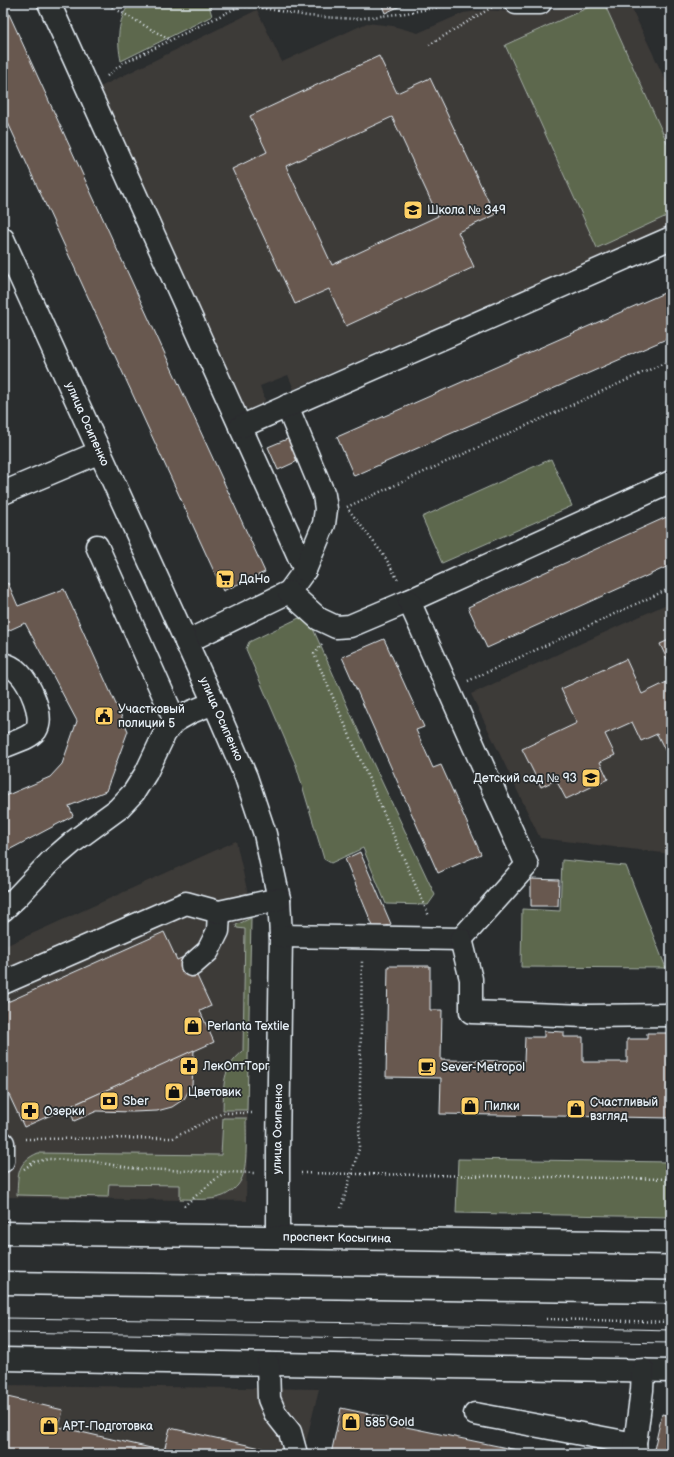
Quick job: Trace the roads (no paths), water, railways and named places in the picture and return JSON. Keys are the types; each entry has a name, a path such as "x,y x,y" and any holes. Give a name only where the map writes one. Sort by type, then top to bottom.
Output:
{"street":[{"path":"516,3 540,3"},
{"path":"51,4 88,90 304,570"},
{"path":"240,427 671,238"},
{"name":"улица Осипенко","path":"3,239 214,703 246,777 265,834 279,899 281,936 278,1237"},
{"path":"186,642 289,592 304,570 324,524 337,508 324,495 287,406"},
{"path":"3,493 100,452"},
{"path":"289,592 319,619 336,627 350,626 409,601 671,482"},
{"path":"98,546 175,721"},
{"path":"281,936 461,939 527,865 409,601"},
{"path":"3,664 19,672 38,708 39,719 36,729 30,736 3,747"},
{"path":"3,910 51,861 73,842 118,809 129,798 146,773 165,733 175,721 191,712 214,703"},
{"path":"3,983 186,903 219,912 279,899"},
{"path":"192,965 208,951 218,931 219,912"},
{"path":"461,939 471,979 471,1012 586,1016 671,1015"},
{"path":"3,1143 3,1161"},
{"name":"проспект Косыгина","path":"3,1233 671,1243"},
{"path":"3,1283 671,1292"},
{"path":"3,1359 671,1371"},
{"path":"268,1364 269,1399 275,1413 290,1432 296,1454"},
{"path":"475,1414 635,1449 643,1370"}],"tram line":[{"path":"3,1318 376,1323 671,1330"},
{"path":"3,1332 671,1343"}],"place":[{"name":"Школа № 349","path":"413,210"},
{"name":"ДаНо","path":"225,579"},
{"name":"Участковый полиции 5","path":"104,716"},
{"name":"Детский сад № 93","path":"591,778"},
{"name":"Perlanta Textile","path":"193,1026"},
{"name":"ЛекОптТорг","path":"189,1066"},
{"name":"Sever-Metropol","path":"427,1067"},
{"name":"Цветовик","path":"174,1092"},
{"name":"Sber","path":"109,1101"},
{"name":"Пилки","path":"470,1106"},
{"name":"Счастливый взгляд","path":"576,1109"},
{"name":"Озерки","path":"30,1111"},
{"name":"585 Gold","path":"351,1422"},
{"name":"АРТ-Подготовка","path":"49,1426"}]}
